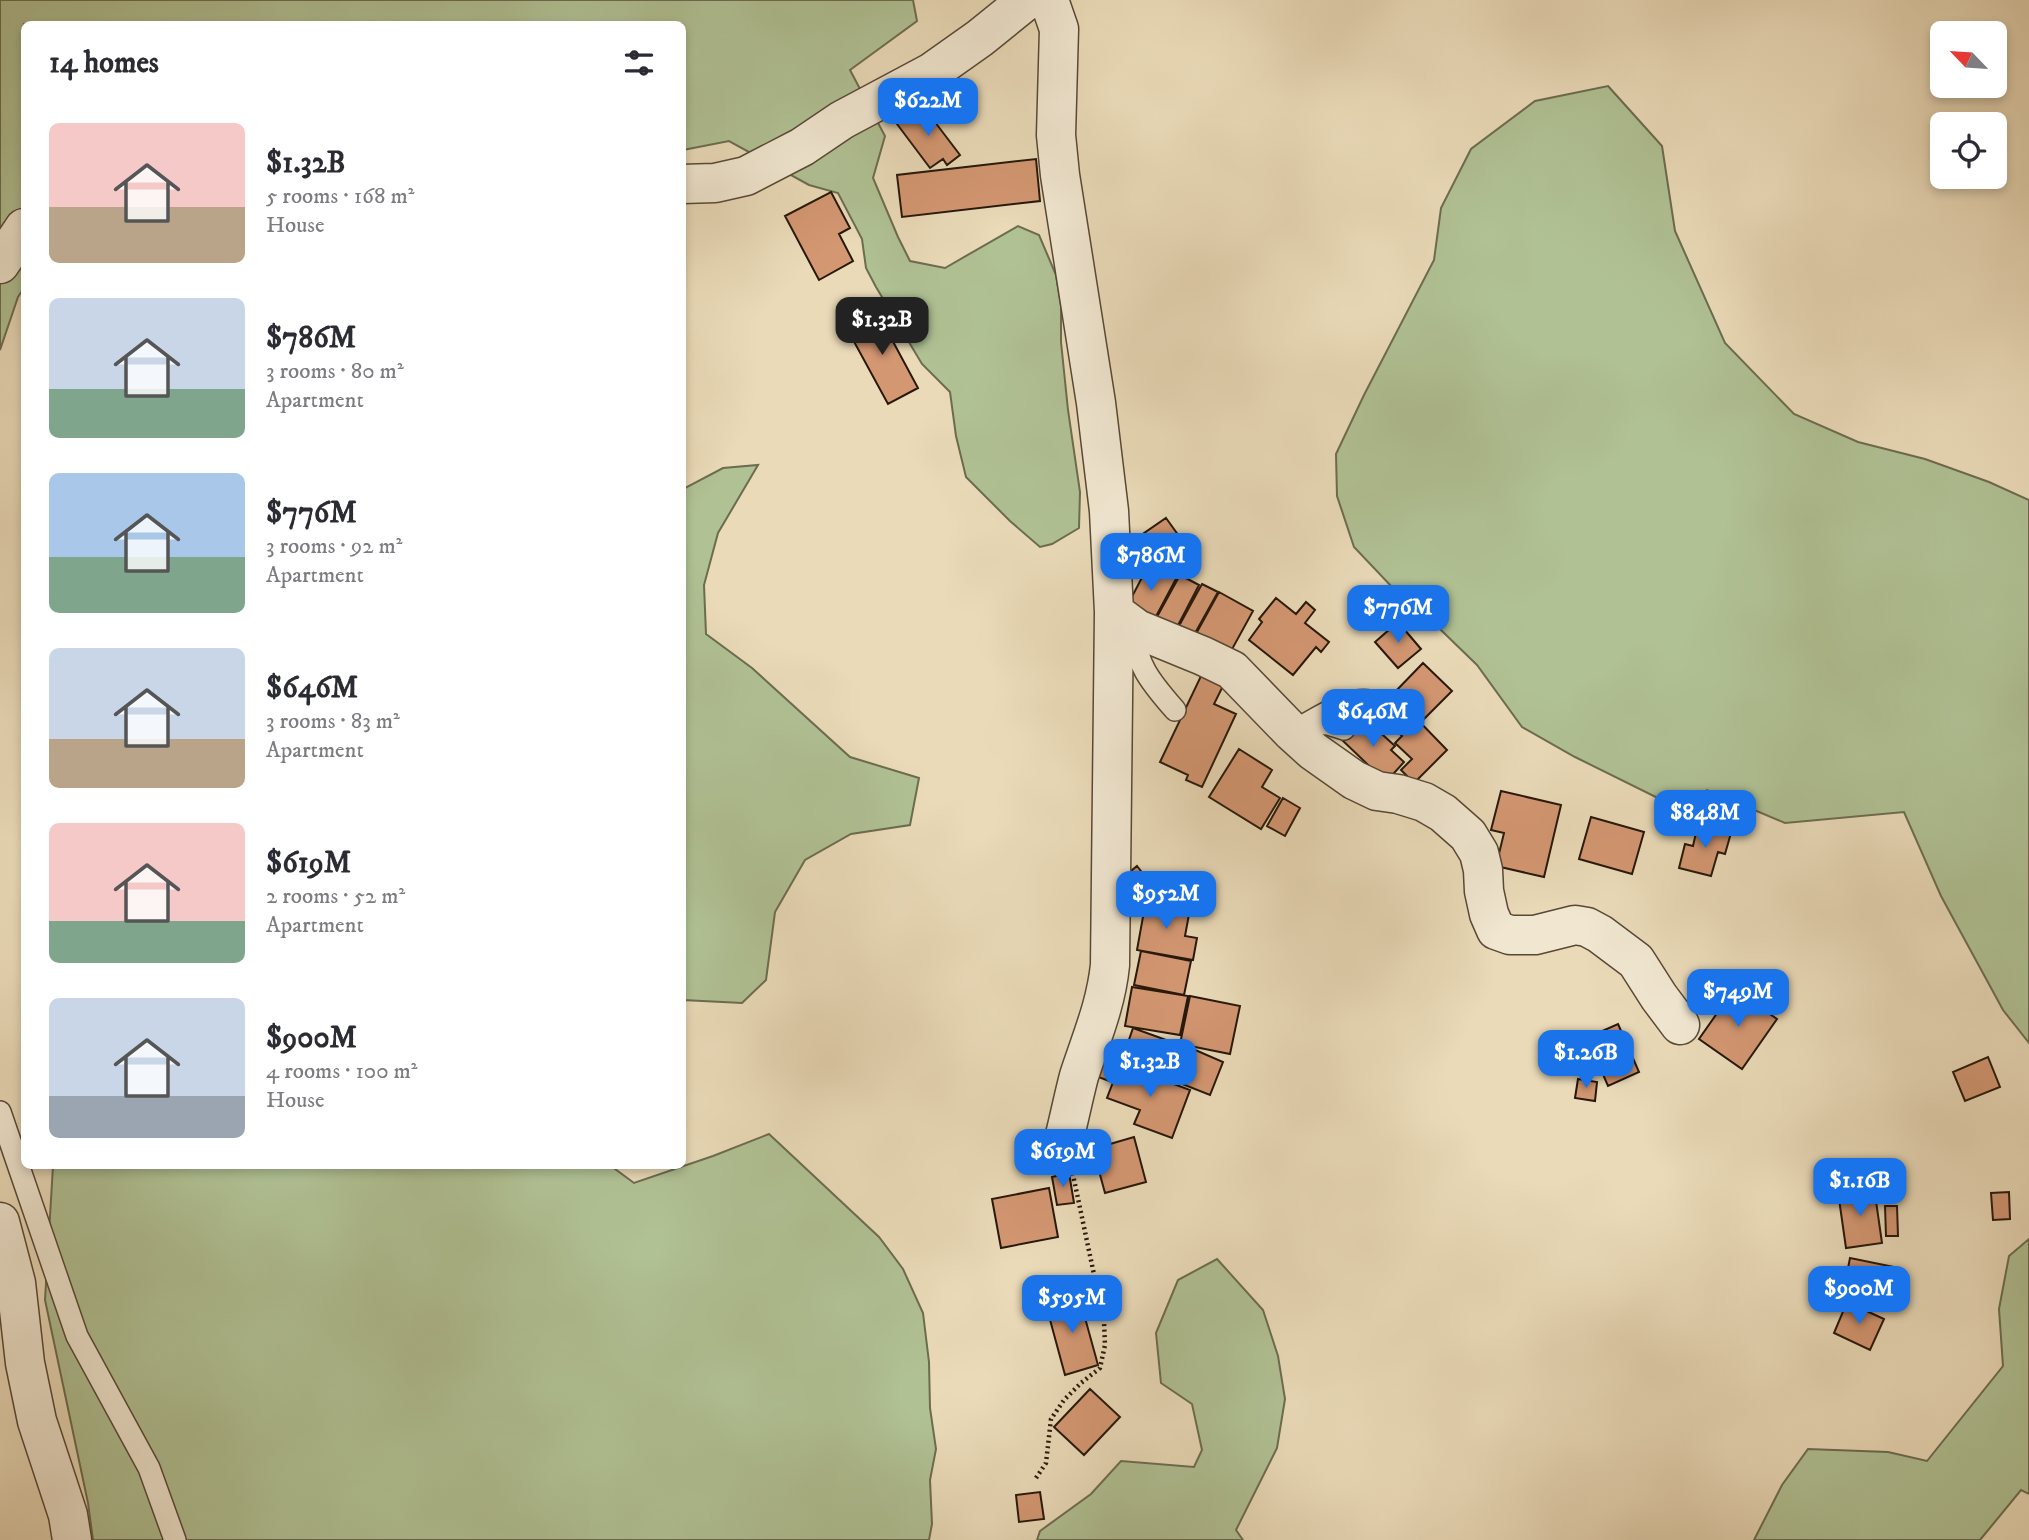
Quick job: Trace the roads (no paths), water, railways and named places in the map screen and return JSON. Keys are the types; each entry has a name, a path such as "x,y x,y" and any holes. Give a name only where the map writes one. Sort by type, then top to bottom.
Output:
{"street":[{"path":"686,184 715,183 746,176 802,147 842,120 932,72 1027,0"},
{"path":"1049,0 1059,29 1056,135 1060,175 1072,242 1125,621 1108,988 1079,1077 1065,1135"},
{"path":"0,264 21,232"},
{"path":"1125,621 1232,670 1302,727 1313,751 1354,780 1377,791 1424,802 1443,813 1468,835 1479,853 1489,915 1496,930 1510,935 1535,935 1575,925 1587,927 1636,961 1658,997 1680,1025"},
{"path":"0,1222 16,1283 25,1363 37,1421 68,1515 72,1540"}],"lane":[{"path":"1125,621 1140,662 1154,686 1175,710"},
{"path":"1302,727 1345,704 1363,701 1375,703 1394,718"},
{"path":"1302,727 1328,724 1344,729"},
{"path":"0,1112 77,1336 149,1468 176,1540"}]}
